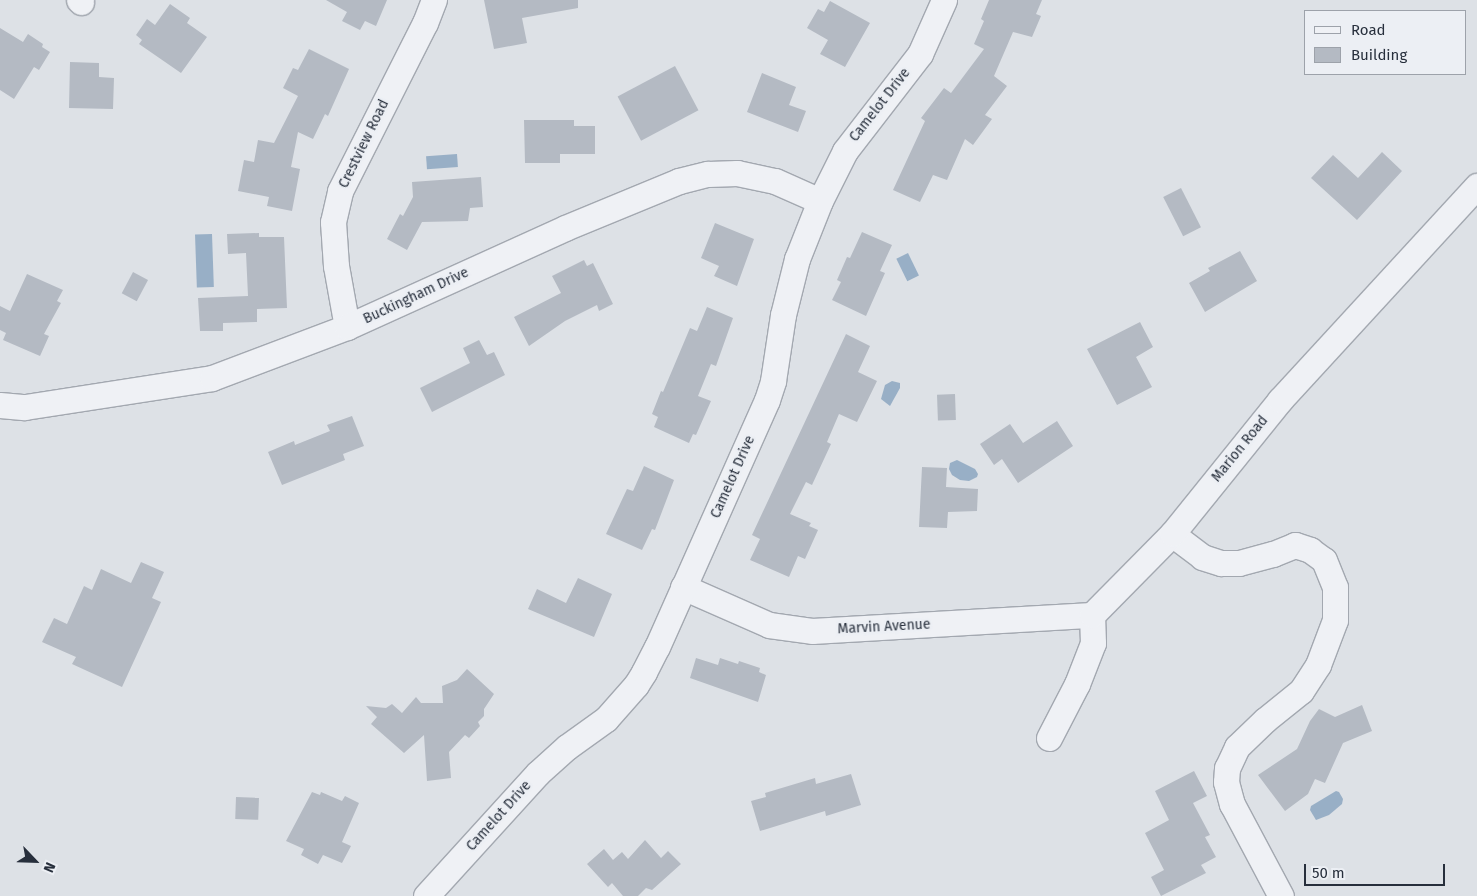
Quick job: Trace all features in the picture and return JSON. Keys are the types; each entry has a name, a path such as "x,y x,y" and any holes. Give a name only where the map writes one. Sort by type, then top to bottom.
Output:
{"street":[{"name":"Crestview Road","path":"347,327 336,266 333,222 340,191 425,22 434,0"},
{"name":"Camelot Drive","path":"426,896 538,773 567,747 606,719 636,684 658,647 767,400 773,382 783,316 797,259 820,201 845,151 920,54 944,0"},
{"name":"Buckingham Drive","path":"0,406 26,407 212,378 347,327 565,228 679,182 708,174 737,174 776,181 820,201"},
{"name":"Marion Road","path":"1092,615 1172,534 1280,400 1477,186"},
{"path":"1172,534 1202,557 1221,563 1238,563 1273,554 1295,545 1310,550 1324,560 1336,586 1335,620 1318,664 1301,691 1264,720 1237,747 1227,768 1226,782 1232,804 1281,896"},
{"name":"Marvin Avenue","path":"684,587 769,625 812,631 1092,615"},
{"path":"1049,738 1077,684 1093,643 1092,615"}],"water":[{"path":"457,154 458,167 427,169 426,156"},
{"path":"212,234 214,287 197,288 195,235"},
{"path":"908,253 919,275 907,281 896,259"},
{"path":"892,381 900,383 900,388 890,406 881,399 885,385"},
{"path":"957,460 975,469 978,474 977,477 969,481 960,480 952,475 949,469 950,463"},
{"path":"1336,791 1339,792 1343,799 1342,804 1329,815 1316,820 1310,810 1311,806"}],"building":[{"path":"326,0 387,0 376,26 365,21 360,30 342,21 347,12"},
{"path":"484,0 578,0 578,8 522,18 527,43 494,49"},
{"path":"989,0 1042,0 1036,14 1041,16 1032,37 1013,32 994,76 1007,86 985,115 992,119 973,145 965,139 947,180 933,175 920,202 893,190 925,121 921,118 944,88 951,93 984,49 974,44 984,21 981,19"},
{"path":"830,1 870,23 845,67 820,54 828,40 807,28 818,9 824,12"},
{"path":"170,4 190,18 187,23 207,37 181,73 139,44 142,40 136,35 147,19 155,25"},
{"path":"0,28 23,42 28,34 43,44 42,47 50,52 39,70 34,67 14,99 0,90"},
{"path":"309,49 349,69 328,116 325,114 313,139 298,132 291,167 300,169 292,211 267,206 269,197 238,191 244,160 254,162 258,140 274,143 298,96 283,88 293,68 298,70"},
{"path":"70,62 99,63 99,77 114,78 113,109 69,108"},
{"path":"675,66 698,110 641,141 618,97"},
{"path":"762,73 796,87 789,105 806,111 798,132 747,112"},
{"path":"524,120 574,120 574,126 595,126 595,154 560,154 560,163 525,163"},
{"path":"1382,152 1402,171 1357,220 1311,178 1333,155 1358,178"},
{"path":"481,177 483,207 470,208 468,221 422,222 407,250 387,239 400,214 403,216 413,197 412,182"},
{"path":"1181,188 1201,227 1183,236 1163,197"},
{"path":"715,223 754,239 737,286 714,276 719,266 701,258"},
{"path":"862,232 892,245 880,271 885,273 866,316 832,300 841,282 837,280 847,257 850,258"},
{"path":"259,233 259,237 284,237 287,308 257,309 257,322 223,323 223,331 200,331 198,298 248,296 246,253 228,254 227,234"},
{"path":"1240,251 1257,281 1205,312 1189,283 1210,271 1208,268"},
{"path":"584,260 587,266 593,263 613,304 599,311 597,305 565,321 529,346 514,317 561,293 552,276"},
{"path":"133,272 148,280 137,301 122,293"},
{"path":"27,274 63,290 57,301 61,303 44,334 49,336 40,356 3,340 6,333 0,330 0,306 10,311"},
{"path":"707,307 733,318 716,366 711,364 698,396 711,401 696,435 693,434 689,443 654,427 658,417 652,414 690,328 697,331"},
{"path":"1140,322 1153,347 1136,357 1152,387 1117,405 1087,349"},
{"path":"846,334 870,346 858,372 877,381 857,422 839,414 827,442 831,444 812,485 806,482 790,514 811,523 809,526 818,530 805,559 798,556 789,577 750,560 760,539 752,535"},
{"path":"479,340 487,355 494,352 505,375 432,412 420,388 470,363 463,348"},
{"path":"955,394 956,420 938,421 937,395"},
{"path":"352,416 364,446 343,454 345,460 282,485 268,452 294,441 295,445 330,431 327,425"},
{"path":"1057,421 1073,446 1018,483 1002,459 994,465 980,444 1010,424 1023,443"},
{"path":"644,466 674,480 655,530 652,529 642,550 606,534 627,489 633,491"},
{"path":"922,467 947,468 946,487 978,489 977,511 948,512 947,528 919,527"},
{"path":"141,562 164,572 152,598 161,602 122,687 72,664 76,657 42,642 54,618 67,624 84,586 92,590 101,569 131,583"},
{"path":"578,578 612,594 594,637 528,609 537,589 566,603"},
{"path":"696,658 718,665 720,658 738,664 739,661 760,668 759,672 766,675 758,702 690,678"},
{"path":"467,669 494,694 484,709 484,716 478,722 480,726 469,738 465,735 449,752 451,778 427,781 424,735 404,753 371,724 377,717 366,706 386,708 392,704 402,713 416,697 421,703 443,703 442,686 457,680"},
{"path":"1362,705 1372,731 1343,743 1325,783 1315,779 1308,794 1285,811 1258,775 1297,749 1310,721 1319,709 1335,717"},
{"path":"1194,771 1207,796 1193,803 1210,835 1205,837 1216,857 1201,865 1206,873 1161,896 1151,877 1164,870 1145,833 1169,820 1155,791"},
{"path":"851,774 861,805 826,816 825,811 760,831 751,801 766,797 765,793 815,778 816,784"},
{"path":"312,792 320,795 321,792 342,801 345,796 359,803 342,842 351,846 342,863 323,855 318,864 301,855 304,849 286,841"},
{"path":"236,797 259,798 258,820 235,819"},
{"path":"645,840 661,858 668,851 681,864 652,890 646,888 638,896 623,896 612,883 608,887 587,864 604,849 613,860 622,852 628,859"}]}
